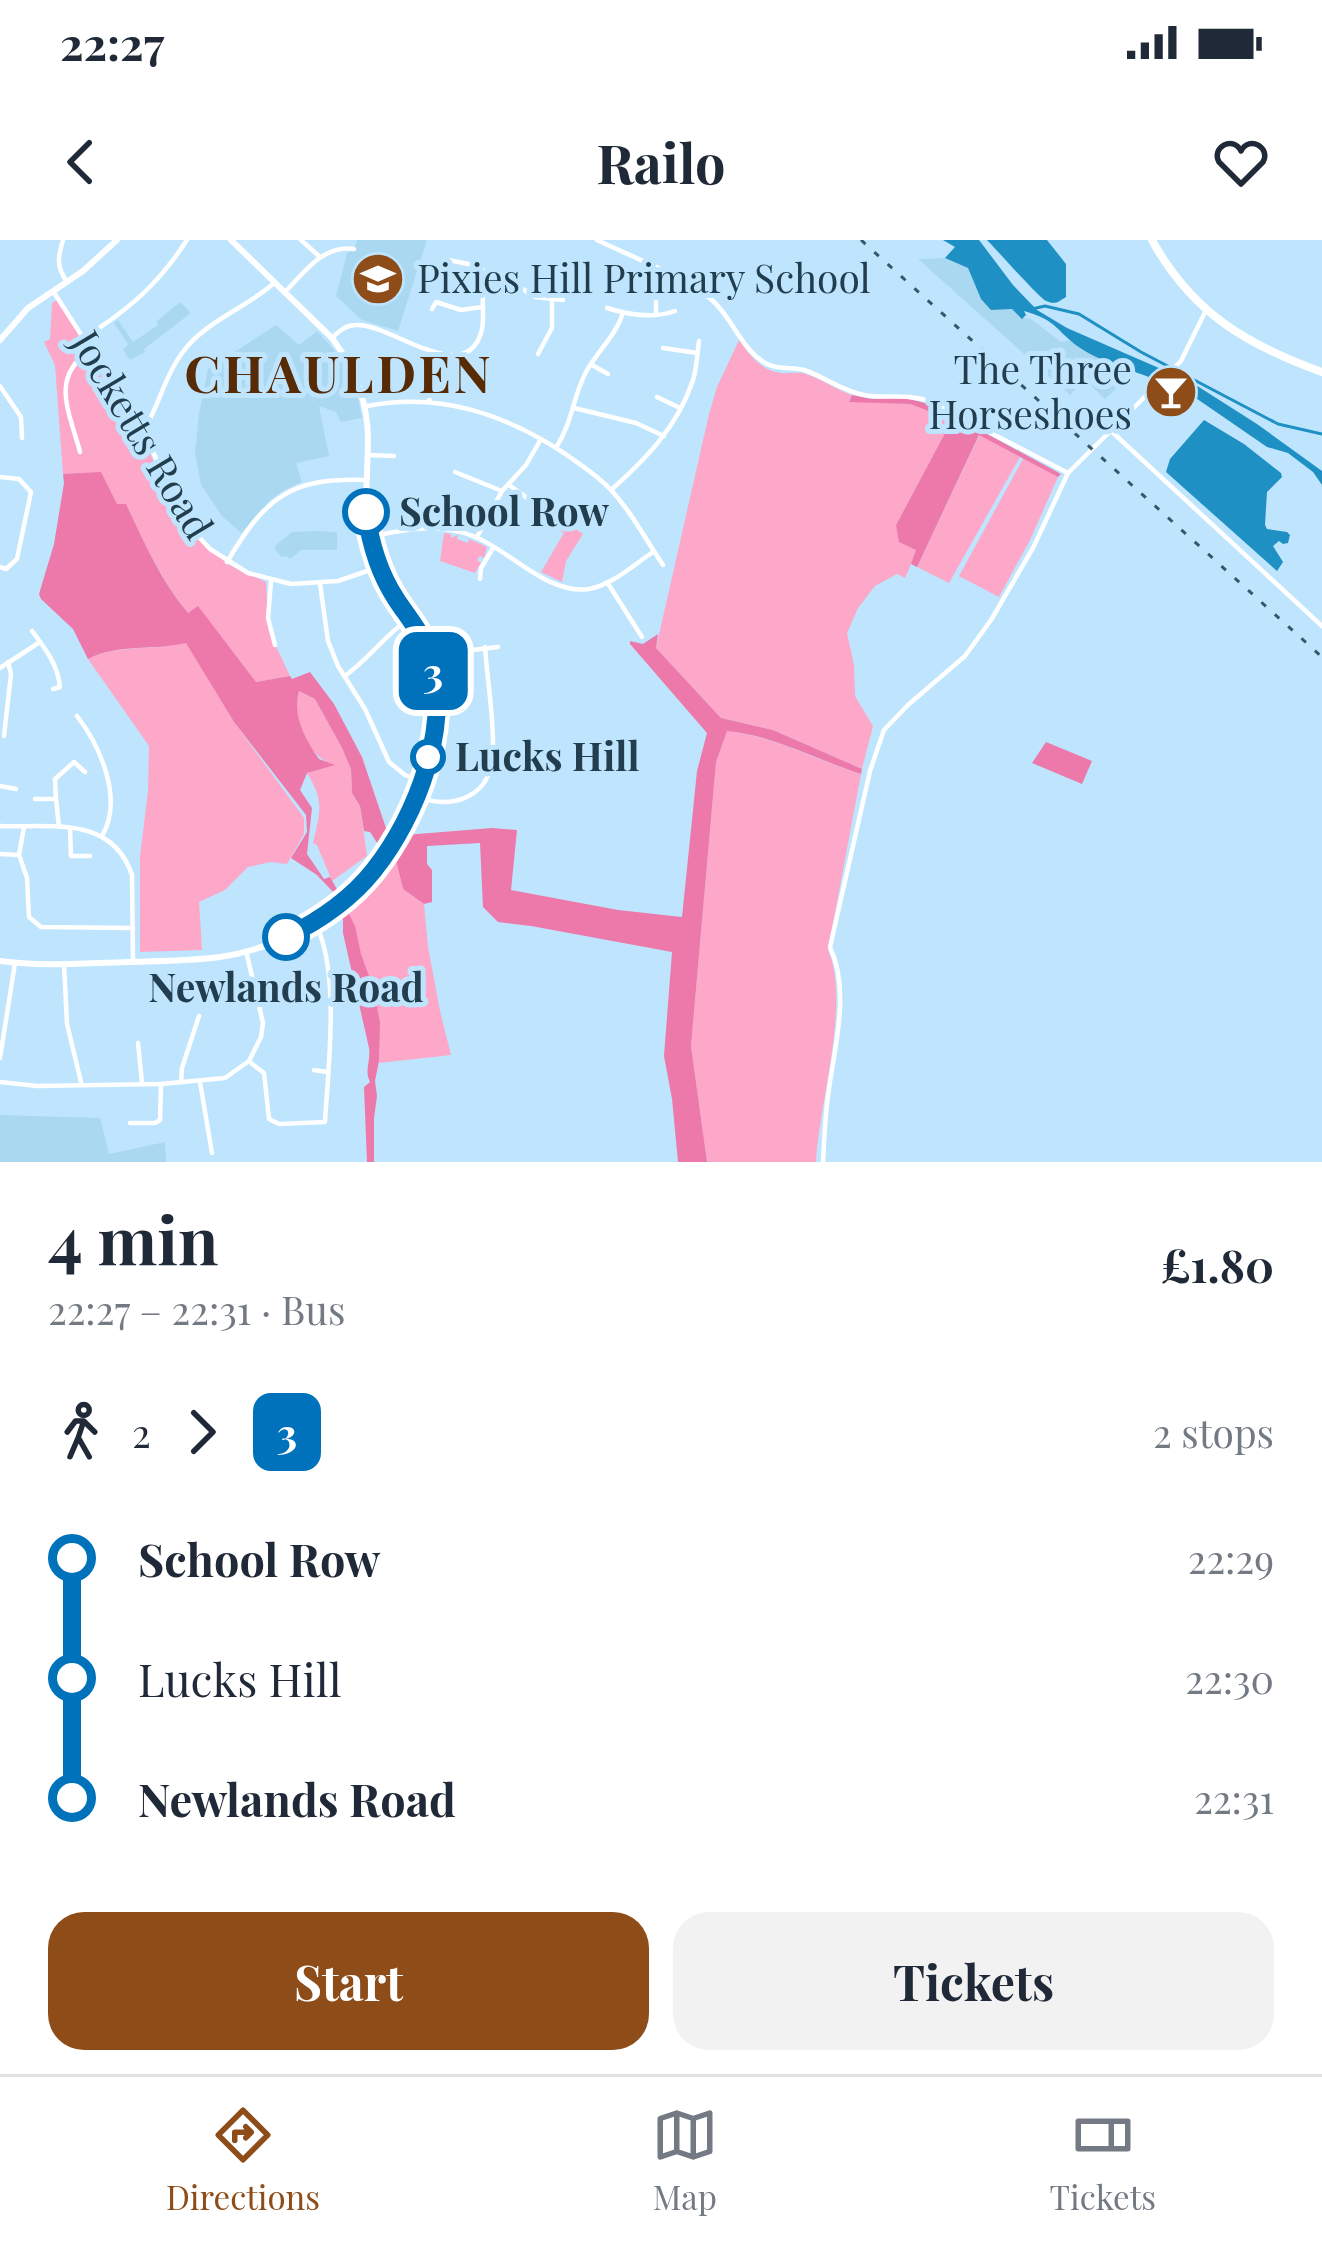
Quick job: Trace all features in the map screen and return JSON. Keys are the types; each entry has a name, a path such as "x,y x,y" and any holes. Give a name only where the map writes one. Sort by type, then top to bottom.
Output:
{"main road":[{"path":"1154,242 1206,310 1268,351 1322,373"}],"street":[{"path":"63,240 58,267 67,282"},
{"path":"0,340 28,308 98,260 117,240"},
{"path":"83,338 141,298 187,240"},
{"path":"0,961 64,964 202,959 246,952 280,940 344,900 375,869 422,782 433,735 435,678 431,659 379,567 370,537 365,406 356,377 332,338 231,240"},
{"path":"301,240 320,257"},
{"path":"332,240 334,249"},
{"path":"597,240 712,300 766,364 802,370 867,396 910,395 929,400 1068,473"},
{"path":"285,292 320,257 334,249 354,248"},
{"path":"446,265 448,260 478,266 493,284"},
{"path":"332,338 358,324 458,356 473,349 483,328 483,296 493,284 510,281 527,294 563,299"},
{"path":"142,431 170,373 192,341 274,283"},
{"name":"Jocketts Road","path":"53,291 142,431 188,525 210,549 227,562 271,580 320,584 379,567"},
{"path":"538,354 552,328 552,300"},
{"path":"432,309 436,302 460,310 482,307"},
{"path":"656,302 656,314"},
{"path":"607,308 623,313 675,311"},
{"path":"823,1162 841,998 838,965 830,947 884,730 965,656 1033,548 1068,473 1164,381 1189,350 1206,310"},
{"path":"556,448 568,428 580,384 616,333 623,313"},
{"path":"537,336 545,341"},
{"path":"611,490 664,436 694,376 699,341"},
{"path":"663,348 697,352"},
{"path":"80,452 65,384 70,369 91,351"},
{"path":"429,401 437,352"},
{"path":"591,364 608,374"},
{"path":"0,386 21,417 22,438"},
{"path":"657,397 680,408"},
{"path":"365,406 429,401 484,412 541,439 611,490 663,566"},
{"path":"574,408 636,423 664,436"},
{"path":"1109,430 1322,626"},
{"path":"477,537 502,491 526,465 541,439"},
{"path":"368,454 394,456"},
{"path":"455,472 502,491"},
{"path":"0,477 19,479 31,492 17,559 6,569 0,567"},
{"path":"227,562 257,517 286,493 326,480 366,480"},
{"path":"509,485 553,516"},
{"path":"370,537 430,528 477,537 570,588 590,589 607,582 653,552"},
{"path":"480,579 481,568 494,548"},
{"path":"271,580 268,618 274,645"},
{"path":"607,582 642,637"},
{"path":"320,584 328,641 344,676 389,762 405,776 422,782"},
{"path":"344,676 410,619"},
{"path":"32,631 61,681 53,689"},
{"path":"0,668 40,642"},
{"path":"431,659 498,646"},
{"path":"417,796 438,803 456,802 473,794 489,774 493,750 485,647"},
{"path":"4,736 11,674 8,662"},
{"path":"77,716 106,765 110,797 102,836"},
{"path":"59,827 55,779 74,763 85,772"},
{"path":"0,786 16,789"},
{"path":"35,799 56,799"},
{"path":"0,826 94,830 102,836 128,863 132,875 133,962"},
{"path":"24,826 19,855 27,878 29,917 41,927 133,928"},
{"path":"70,828 71,856 90,856"},
{"path":"0,854 19,855"},
{"path":"249,1061 264,1073 269,1119 279,1124 325,1122 331,1002 322,935 314,921"},
{"path":"0,1082 161,1084 225,1078 249,1061 261,1037 263,1023 246,952"},
{"path":"0,1058 15,963"},
{"path":"64,964 67,1024 81,1085"},
{"path":"258,997 287,994"},
{"path":"181,1082 199,1016"},
{"path":"138,1043 142,1083"},
{"path":"314,1070 327,1072"},
{"path":"200,1082 212,1153"},
{"path":"130,1123 160,1120 161,1084"}],"shaded area":[{"name":"Pixies Hill Primary School","path":"357,240 427,240 398,331 362,320 336,296 347,253 354,250"},
{"path":"945,258 968,268 981,299 1031,319 1061,342 1069,340 1134,371 1105,399 1085,380 1070,395 918,259"},
{"path":"57,300 140,432 192,534 229,565 266,582 268,629 290,676 256,682 198,607 188,613 179,601 127,506 117,505 101,473 63,474 55,365 44,342 50,339 52,303"},
{"path":"180,302 191,313 130,360 123,350 128,344 114,323 118,320 133,342"},
{"path":"276,325 299,345 317,331 355,384 362,418 341,422 336,412 319,406 329,456 296,463 302,482 270,500 241,533 222,516 201,485 195,453 199,414 208,369"},
{"path":"739,340 764,367 812,376 852,395 849,401 910,404 952,420 896,525 917,550 905,578 897,574 875,586 847,633 855,696 873,726 862,769 773,730 721,718 656,648 709,414"},
{"path":"852,395 934,405 1061,474 1058,477 979,435 917,567 911,564 916,550 899,542 896,525 952,420 910,404 849,402"},
{"path":"980,434 1020,457 949,583 917,567"},
{"path":"1024,457 1058,477 999,597 959,576"},
{"path":"101,472 117,504 126,504 178,601 188,613 198,606 256,682 292,679 310,672 334,704 362,757 389,837 381,849 370,832 364,831 342,748 315,699 299,691 297,709 305,735 319,759 335,765 307,773 300,790 312,808 307,854 324,879 330,877 338,891 335,894 291,858 307,832 306,815 234,722 186,643 112,651 88,659 73,629 41,599 63,474"},
{"path":"555,515 583,534 566,561 562,582 541,572 564,533 550,522"},
{"path":"292,532 337,532 337,550 301,550 290,559 281,557 274,547"},
{"path":"444,533 487,547 484,558 477,560 481,563 475,573 440,561"},
{"path":"658,634 656,648 721,718 773,730 862,769 861,774 778,743 727,731 716,762 691,1046 707,1162 678,1162 664,1056 672,952 498,922 483,907 480,843 427,846 432,902 424,904 403,889 395,856 346,908 380,1022 374,1162 367,1162 364,1087 370,1082 369,1048 337,909 371,878 405,835 517,830 511,890 682,917 697,771 707,733 630,644 643,644"},
{"path":"186,642 234,722 304,818 304,834 287,864 248,867 225,890 199,902 202,950 140,952 140,856 149,746 88,659 112,651"},
{"path":"299,691 315,699 342,748 351,769 352,793 360,806 367,856 332,881 313,843 319,807 307,773 333,765 315,753 303,734 297,712"},
{"path":"727,730 861,774 828,950 834,972 835,1025 816,1162 707,1162 691,1046 716,762"},
{"path":"1046,742 1092,761 1082,784 1032,763"},
{"path":"395,855 403,889 424,904 428,947 451,1055 379,1063 374,1002 345,908"},
{"path":"0,1115 100,1118 109,1154 165,1142 166,1162 0,1162"}],"water":[{"path":"943,240 979,240 1037,310 1191,382 1322,471 1322,485 1288,453 1267,447 1163,377 1154,379 1091,354 1033,314 1024,311 1022,319 1012,309 991,310 968,268 945,258 955,247"},
{"path":"987,240 1047,240 1066,264 1066,297 1055,303 1046,301"},
{"path":"1204,420 1281,473 1267,492 1265,525 1290,535 1288,543 1279,541 1273,546 1283,562 1277,571 1166,472 1170,459"}],"waterway":[{"path":"1032,309 1045,306 1079,314 1278,424 1322,434"}],"railway":[{"path":"861,240 1322,657"}],"bus line":[{"name":"3","path":"286,937 336,906 375,869 417,796 433,735 436,692 431,659 379,567 366,512"}],"place":[{"name":"Pixies Hill Primary School","path":"378,279"},
{"name":"The Three Horseshoes","path":"1171,392"},
{"name":"School Row","path":"366,512"},
{"name":"Lucks Hill","path":"428,757"},
{"name":"Newlands Road","path":"286,937"}],"district":[{"name":"CHAULDEN","path":"339,375"}]}
